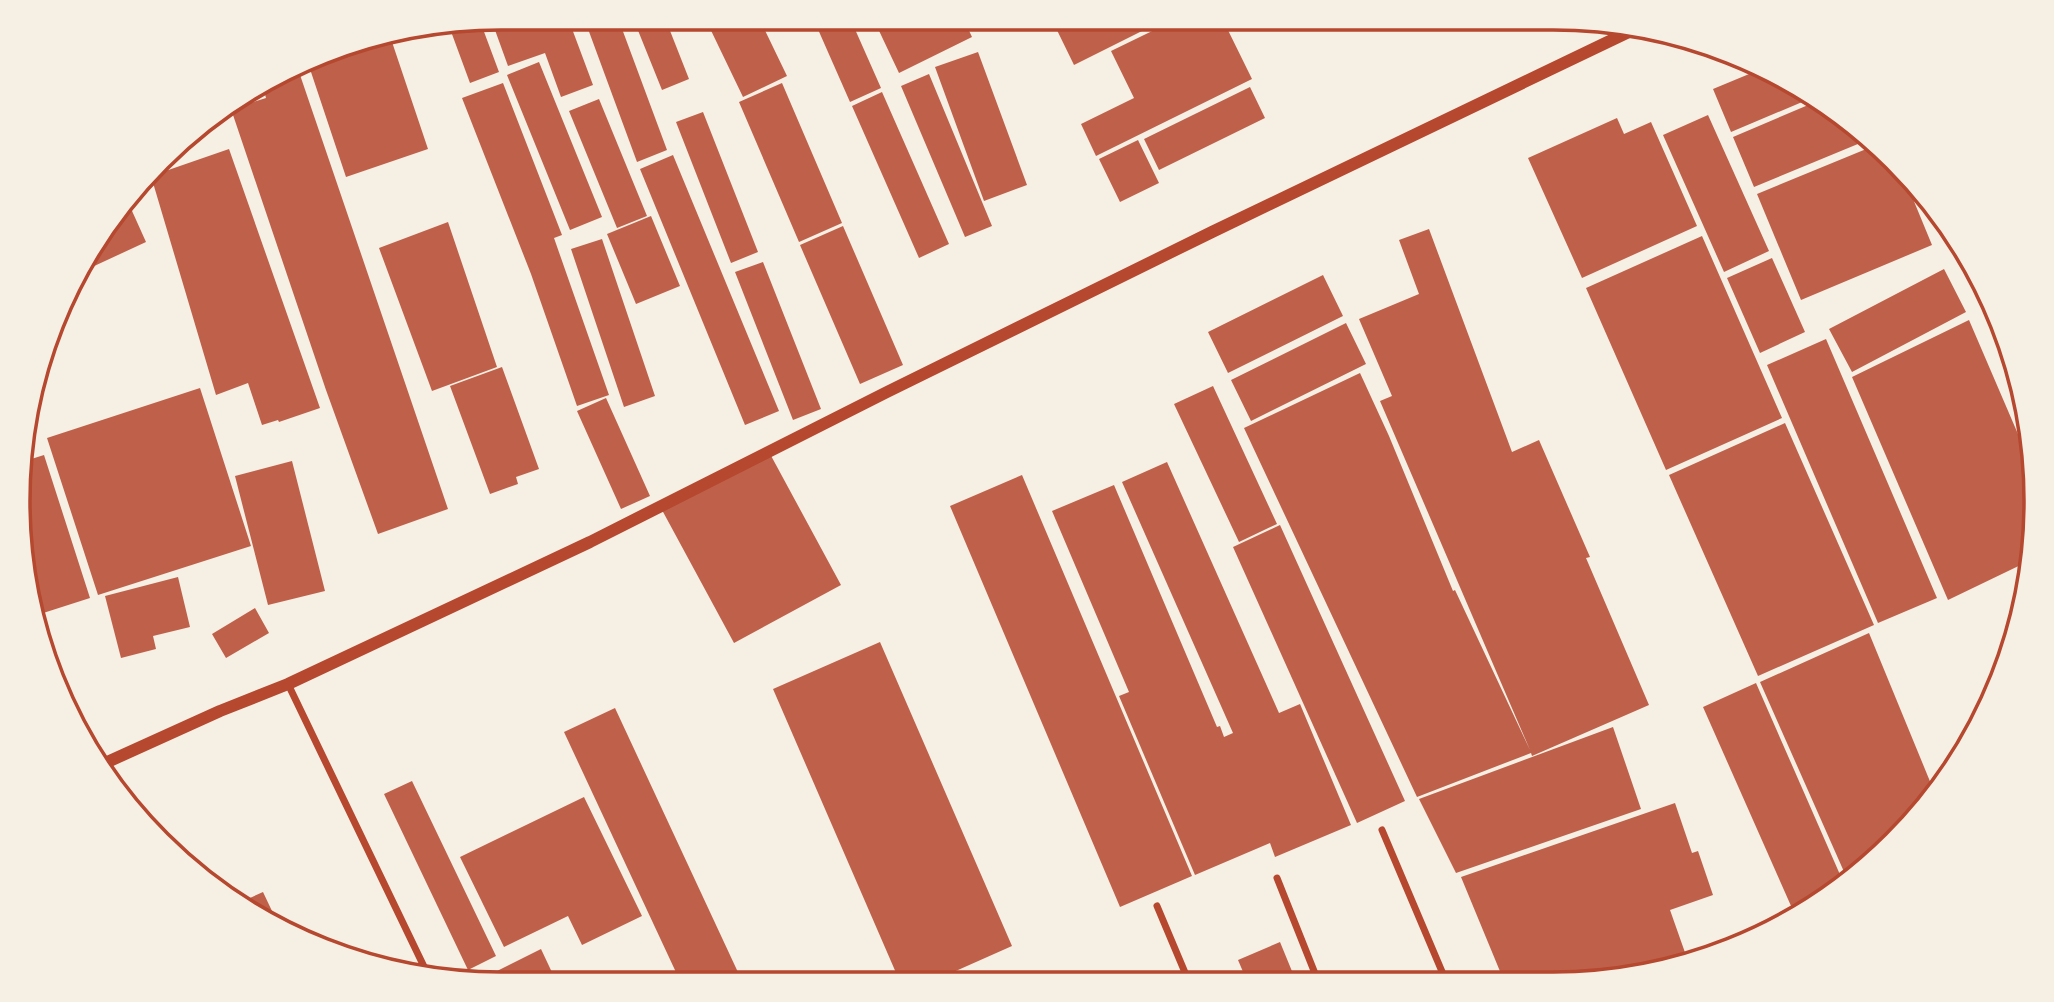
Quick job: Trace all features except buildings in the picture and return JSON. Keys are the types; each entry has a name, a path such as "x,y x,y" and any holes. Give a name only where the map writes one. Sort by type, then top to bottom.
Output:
{"street":[{"path":"108,762 220,711 288,684 590,541 1212,232 1622,35"},
{"path":"288,684 423,965"},
{"path":"1382,830 1442,972"},
{"path":"1277,878 1314,972"},
{"path":"1157,906 1185,972"}]}
